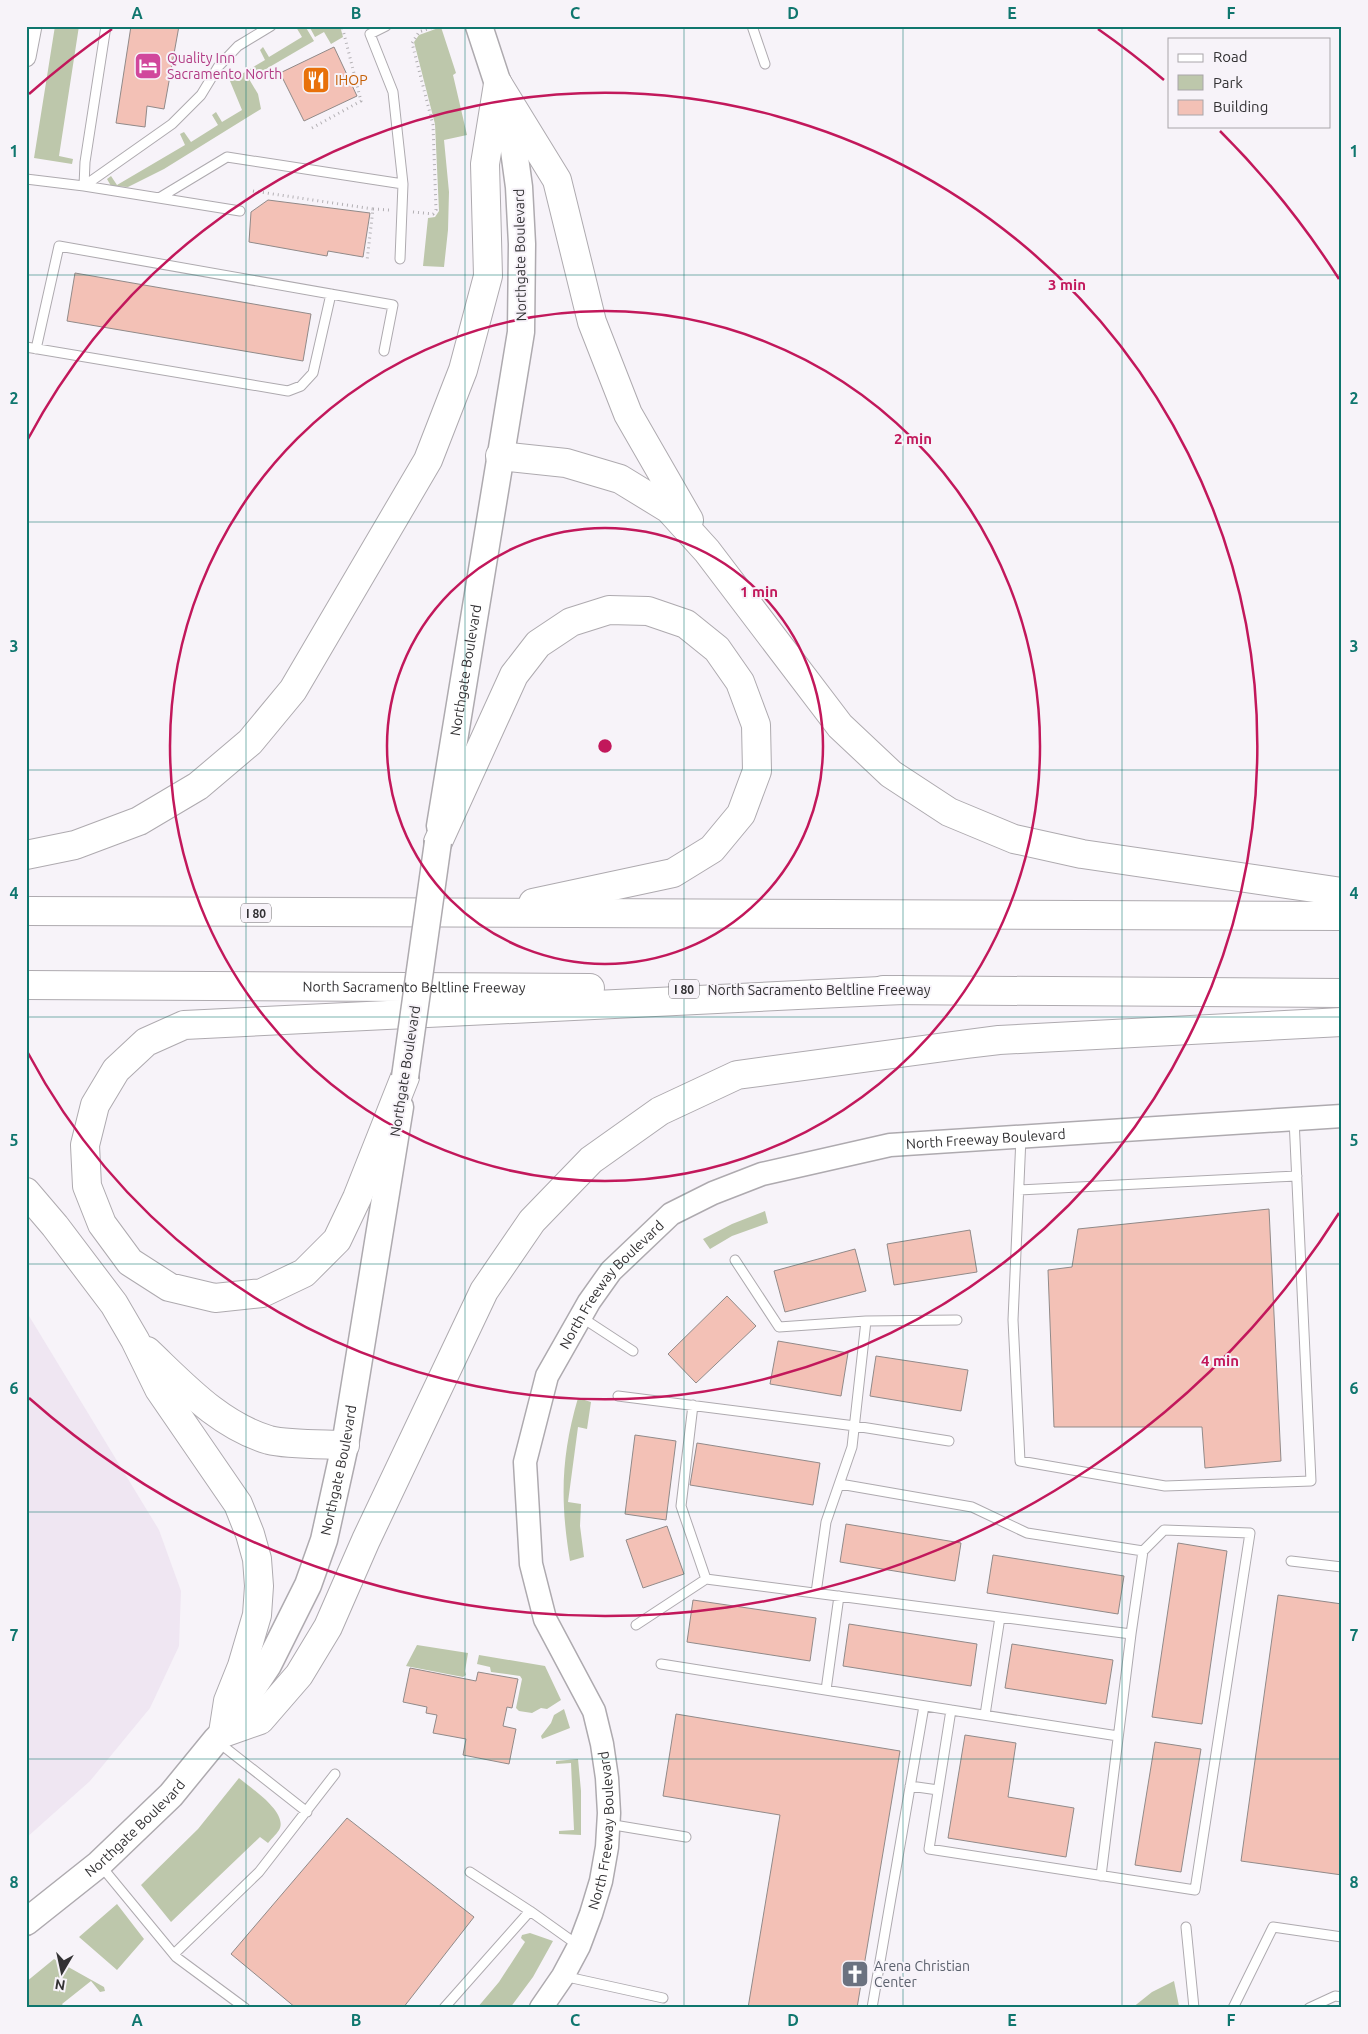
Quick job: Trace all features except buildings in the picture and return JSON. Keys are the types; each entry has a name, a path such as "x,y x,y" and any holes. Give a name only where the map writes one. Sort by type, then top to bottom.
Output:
{"highway":[{"path":"498,84 557,180 592,322 628,414 707,552"},
{"path":"26,855 75,845 139,821 198,786 250,742 294,690 428,460 463,370 488,276 485,164 498,84"},
{"path":"500,456 566,463 620,479 669,509 707,552 840,726 891,774 949,812 1014,839 1082,854 1342,892"},
{"path":"438,842 514,676 538,644 570,622 608,610 648,611 686,624 717,649 740,682 756,724 757,770 741,814 712,849 673,873 627,881 487,913"},
{"name":"I 80","path":"26,912 1342,916"},
{"name":"North Sacramento Beltline Freeway","path":"26,985 1342,993"},
{"path":"405,1077 357,1198 337,1240 304,1273 262,1293 215,1298 169,1287 130,1262 102,1224 87,1186 85,1145 94,1105 116,1070 146,1042 184,1026 901,990"},
{"path":"220,1736 260,1720 299,1675 323,1635 484,1291 532,1221 591,1160 660,1111 737,1075 975,1043 999,1040 1342,1022"},
{"path":"26,1192 56,1226 114,1304 135,1340 159,1389 238,1504 250,1534 257,1559 259,1586 257,1614 242,1666 228,1701 220,1736"},
{"path":"135,1340 200,1401 233,1425 271,1440 345,1445"}],"main road":[{"name":"Northgate Boulevard","path":"26,1922 99,1864 171,1795 220,1736 268,1664 308,1585 324,1540 345,1445 405,1077 438,842 521,332 522,253 517,170 513,144 498,84 479,26"}],"street":[{"path":"26,57 32,26"},
{"name":"North Freeway Boulevard","path":"541,2008 563,1976 579,1946 601,1881 607,1847 607,1778 602,1744 594,1711 545,1620 531,1564 526,1506 525,1462 547,1376 610,1271 671,1214 714,1193 762,1174 890,1145 1342,1116"}],"lane":[{"path":"84,186 85,162 106,26"},
{"path":"84,186 172,124 201,95 218,66 238,46 271,26"},
{"path":"386,26 370,34 393,92 403,184 400,259"},
{"path":"752,26 766,64"},
{"path":"159,198 227,157 403,184"},
{"path":"26,179 84,186 240,211"},
{"path":"36,349 59,246 393,305 384,351"},
{"path":"26,347 288,391 301,386 313,373 331,294"},
{"path":"1021,1137 1013,1320 1020,1460 1166,1486 1311,1481 1294,1118"},
{"path":"1019,1190 1297,1176"},
{"path":"735,1260 779,1327 866,1321 957,1320"},
{"path":"581,1317 633,1351"},
{"path":"816,1593 826,1522 852,1447 866,1321"},
{"path":"618,1396 855,1426 949,1441"},
{"path":"693,1405 681,1506 706,1579"},
{"path":"840,1484 972,1507 1027,1534 1143,1551"},
{"path":"951,1710 929,1849 1101,1876 1194,1890 1250,1533 1164,1530 1143,1551 1101,1876"},
{"path":"1291,1560 1342,1567"},
{"path":"636,1625 706,1579 1131,1634"},
{"path":"826,1690 839,1596"},
{"path":"985,1715 1000,1617"},
{"path":"660,1664 1118,1736"},
{"path":"872,2008 924,1706"},
{"path":"220,1736 306,1812"},
{"path":"174,1954 259,1872 335,1774"},
{"path":"910,1786 938,1790"},
{"path":"608,1824 686,1837"},
{"path":"99,1864 174,1954 245,2008"},
{"path":"470,1872 530,1910 579,1946"},
{"path":"444,2008 530,1910"},
{"path":"1186,1927 1194,2008"},
{"path":"1233,2008 1273,1927 1342,1938"},
{"path":"563,1976 663,1998"},
{"path":"1309,2008 1335,1996 1342,1997"}],"path":[{"path":"312,128 361,101 342,26"},
{"path":"252,191 373,209 433,214 436,210 433,125 412,43 419,32 436,26"},
{"path":"368,261 373,209"}],"shaded area":[{"path":"26,1311 159,1530 181,1591 179,1646 150,1708 90,1781 26,1838"}],"green space":[{"path":"55,26 79,26 59,156 73,159 72,164 34,158"},
{"path":"305,26 314,41 249,79 258,94 261,109 164,169 128,187 111,186 107,179 111,176 117,185 185,145 180,134 184,132 191,142 218,125 212,115 216,112 222,122 242,110 230,81 265,60 260,50 263,47 269,57 302,37 296,27"},
{"path":"309,26 315,29 320,26 340,26 343,37 331,44 324,32 315,37"},
{"path":"441,27 456,73 453,75 467,135 444,140 449,192 448,230 444,267 423,266 428,218 435,217 439,211 435,124 414,42 419,35"},
{"path":"765,1211 768,1223 732,1236 710,1249 703,1239 732,1224"},
{"path":"578,1398 591,1402 587,1429 578,1427 568,1502 581,1504 580,1526 584,1557 570,1561 565,1518 564,1479 568,1440"},
{"path":"417,1645 468,1653 466,1675 463,1677 406,1666"},
{"path":"479,1655 545,1666 561,1700 547,1709 541,1708 532,1713 519,1711 516,1708 522,1679 520,1676 491,1672 490,1667 477,1664"},
{"path":"564,1709 570,1728 542,1739 541,1736 551,1723 554,1715"},
{"path":"578,1759 581,1791 581,1835 559,1834 559,1831 574,1830 571,1763 556,1764 556,1761"},
{"path":"239,1778 273,1807 278,1814 280,1828 268,1843 260,1837 171,1922 141,1885 198,1829"},
{"path":"117,1904 144,1939 117,1970 79,1937"},
{"path":"530,1933 553,1941 533,1977 510,2008 477,2008 499,1982 525,1942 521,1938 522,1935"},
{"path":"54,1959 104,1987 105,1991 100,1992 91,1981 62,2004 65,2008 26,2008 26,1982"},
{"path":"1174,1981 1179,2006 1173,2008 1132,2008 1152,1992"}],"place":[{"name":"Quality Inn Sacramento North","path":"148,66"},
{"name":"IHOP","path":"316,80"},
{"name":"Arena Christian Center","path":"855,1974"}]}
